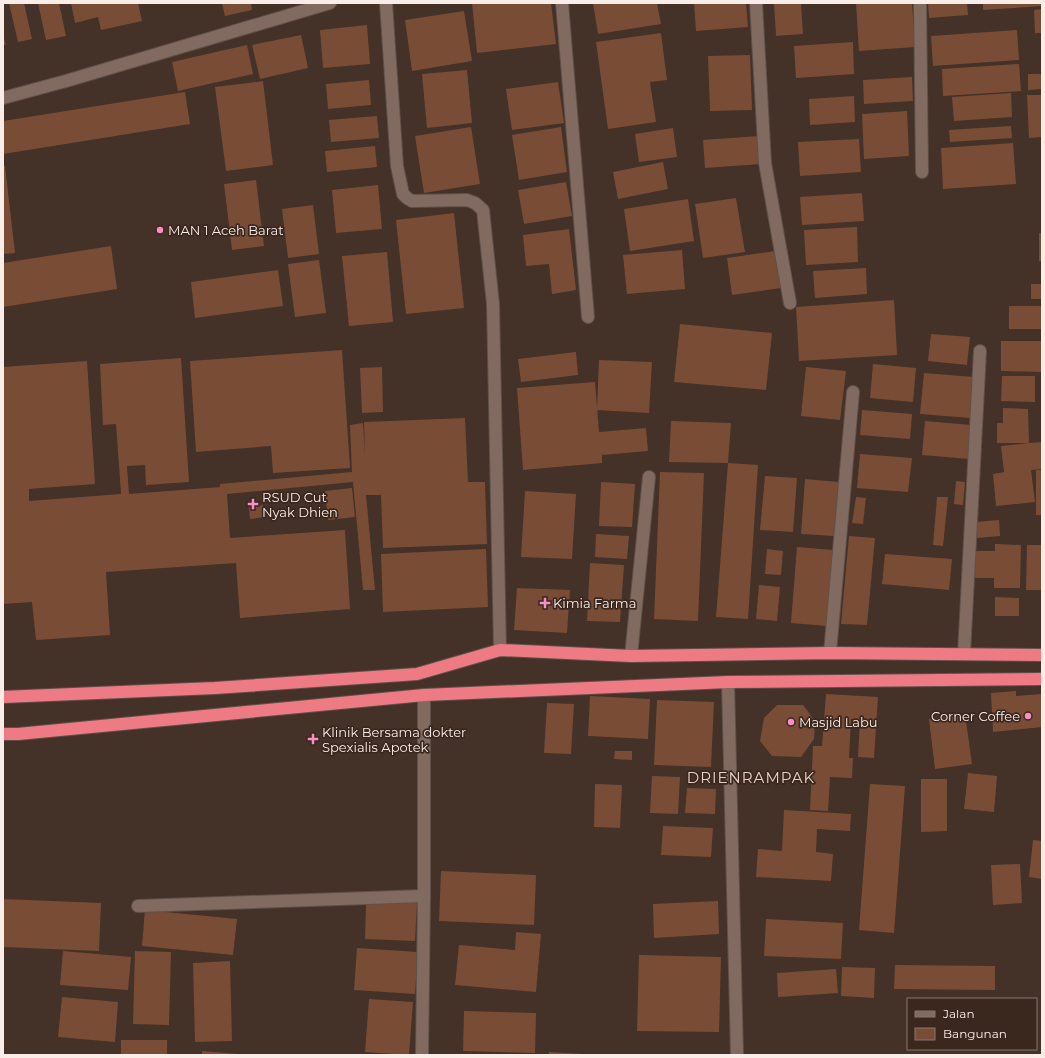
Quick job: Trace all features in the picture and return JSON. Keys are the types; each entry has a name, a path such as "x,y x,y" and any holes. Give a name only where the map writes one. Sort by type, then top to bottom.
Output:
{"highway":[{"path":"3,697 215,688 417,674 500,650 631,656 830,653 1042,655"},
{"path":"3,734 18,734 424,695 728,682 1042,679"}],"street":[{"path":"3,98 74,79 330,3"},
{"path":"386,3 397,166 403,194 412,200 467,200 475,203 482,210 493,304 500,650"},
{"path":"562,3 588,316"},
{"path":"756,3 765,163 790,303"},
{"path":"920,3 922,172"},
{"path":"964,654 980,351"},
{"path":"830,653 853,392"},
{"path":"631,656 648,477"},
{"path":"728,682 737,1055"},
{"path":"422,1055 424,695"},
{"path":"138,906 424,896"}],"building":[{"path":"9,3 24,3 32,39 18,42"},
{"path":"38,3 59,3 66,36 46,40"},
{"path":"71,3 138,3 142,21 101,30 98,17 75,23"},
{"path":"222,3 251,3 252,10 225,16"},
{"path":"472,3 551,3 556,44 477,53"},
{"path":"593,3 657,3 661,24 598,34"},
{"path":"694,3 746,3 748,27 696,31"},
{"path":"774,3 801,3 803,34 776,36"},
{"path":"856,3 912,3 915,47 859,51"},
{"path":"928,3 967,3 968,15 929,18"},
{"path":"983,3 1042,3 1042,6 983,10"},
{"path":"1042,9 1042,33 1035,33 1034,10"},
{"path":"464,11 472,61 412,71 405,20"},
{"path":"367,25 370,64 323,68 320,30"},
{"path":"1017,30 1019,60 933,66 931,36"},
{"path":"661,33 667,80 650,82 656,122 608,129 596,42"},
{"path":"3,35 6,45 3,45"},
{"path":"301,35 308,68 260,79 252,45"},
{"path":"853,42 854,74 796,78 794,46"},
{"path":"247,45 253,74 178,91 172,62"},
{"path":"750,55 752,110 710,111 708,56"},
{"path":"1019,64 1021,91 943,96 942,69"},
{"path":"467,70 472,123 427,128 422,74"},
{"path":"1028,74 1042,74 1042,89 1028,90"},
{"path":"912,77 913,101 864,104 863,80"},
{"path":"369,80 371,105 328,109 326,84"},
{"path":"263,81 273,165 226,171 215,87"},
{"path":"558,82 564,123 512,130 506,89"},
{"path":"185,92 190,124 3,154 3,121"},
{"path":"1011,93 1012,117 954,121 952,97"},
{"path":"1027,95 1042,95 1042,137 1029,138"},
{"path":"854,96 855,122 810,125 809,99"},
{"path":"907,111 909,156 864,159 862,114"},
{"path":"377,116 379,138 331,142 329,120"},
{"path":"1011,126 1012,138 950,142 949,130"},
{"path":"471,127 480,184 424,193 415,136"},
{"path":"561,127 567,172 519,180 512,135"},
{"path":"673,128 677,157 639,162 635,134"},
{"path":"759,136 761,164 705,168 703,140"},
{"path":"859,139 861,172 800,176 798,142"},
{"path":"1013,143 1016,184 943,189 941,148"},
{"path":"375,146 377,167 327,172 325,151"},
{"path":"663,162 668,189 618,199 613,172"},
{"path":"3,166 5,166 15,253 3,254"},
{"path":"256,180 264,246 232,250 224,184"},
{"path":"566,182 572,216 524,224 518,190"},
{"path":"378,185 382,229 336,233 332,190"},
{"path":"862,193 864,221 802,225 800,197"},
{"path":"736,198 745,252 703,258 695,204"},
{"path":"688,199 694,241 630,251 624,209"},
{"path":"313,205 319,254 288,258 282,209"},
{"path":"454,213 464,308 406,314 396,220"},
{"path":"857,227 858,262 806,265 804,230"},
{"path":"569,229 576,290 552,294 549,264 526,266 523,235"},
{"path":"1039,233 1042,233 1042,261 1039,261"},
{"path":"111,246 117,289 3,307 3,263"},
{"path":"682,250 685,289 627,294 623,255"},
{"path":"775,251 781,288 732,295 727,258"},
{"path":"387,252 393,322 349,326 342,256"},
{"path":"319,260 326,313 295,317 288,264"},
{"path":"866,268 867,294 815,298 813,271"},
{"path":"278,270 283,306 195,318 191,282"},
{"path":"1031,284 1042,284 1042,299 1031,299"},
{"path":"894,300 897,355 799,361 796,307"},
{"path":"1009,306 1042,306 1042,329 1009,329"},
{"path":"680,324 772,333 766,390 674,382"},
{"path":"931,334 970,337 967,365 928,361"},
{"path":"1001,341 1042,341 1042,372 1001,371"},
{"path":"342,350 350,468 273,473 271,446 196,452 190,361"},
{"path":"576,352 578,375 521,382 518,359"},
{"path":"181,358 189,482 146,485 145,465 127,466 129,494 220,487 220,484 352,472 350,425 363,423 365,455 364,422 465,418 468,482 485,482 487,544 383,548 381,495 366,495 375,590 363,590 353,482 227,494 230,538 345,530 350,609 240,618 236,563 106,572 110,635 36,640 32,602 3,604 3,367 87,361 95,484 29,489 29,501 121,494 116,424 103,425 100,364"},
{"path":"599,360 652,362 649,413 597,410"},
{"path":"873,364 916,368 913,402 870,398"},
{"path":"382,367 383,412 362,413 360,368"},
{"path":"806,367 846,371 840,420 801,416"},
{"path":"924,373 974,377 970,418 920,414"},
{"path":"1002,376 1035,376 1035,402 1001,401"},
{"path":"595,382 599,432 646,428 648,451 602,455 602,463 523,470 517,388"},
{"path":"1003,408 1028,409 1029,443 997,443 997,423 1003,423"},
{"path":"862,410 912,414 910,439 860,435"},
{"path":"671,421 731,423 728,463 669,462"},
{"path":"925,421 972,425 969,459 922,455"},
{"path":"1042,442 1042,469 1031,470 1035,502 996,506 993,474 1004,472 1001,446"},
{"path":"860,454 912,458 908,492 857,488"},
{"path":"728,463 758,465 748,619 716,617"},
{"path":"1036,470 1042,470 1042,515 1036,515"},
{"path":"660,472 704,473 698,621 654,619"},
{"path":"765,476 797,478 793,532 760,530"},
{"path":"805,479 839,482 834,536 801,534"},
{"path":"956,481 965,482 963,505 954,504"},
{"path":"601,482 635,484 632,527 599,526"},
{"path":"352,488 355,517 328,520 325,491"},
{"path":"525,491 576,494 572,559 521,557"},
{"path":"856,497 866,498 863,524 852,523"},
{"path":"937,497 948,497 943,546 933,545"},
{"path":"263,505 264,517 250,519 249,507"},
{"path":"999,520 1000,536 977,538 975,522"},
{"path":"596,534 629,536 627,559 595,557"},
{"path":"849,536 875,538 867,625 841,624"},
{"path":"995,544 1021,545 1020,588 994,588 994,578 973,578 974,551 995,551"},
{"path":"1027,545 1042,545 1042,590 1026,590"},
{"path":"797,547 834,550 827,626 791,623"},
{"path":"486,549 488,607 383,612 381,554"},
{"path":"767,549 783,551 781,575 765,574"},
{"path":"885,554 952,559 949,590 882,584"},
{"path":"590,563 624,565 620,622 587,621"},
{"path":"759,585 780,587 777,621 756,619"},
{"path":"517,588 570,590 567,633 514,630"},
{"path":"995,597 1019,598 1019,616 995,616"},
{"path":"1016,691 1016,696 1042,694 1042,727 993,732 991,693"},
{"path":"826,694 878,697 874,758 858,757 860,720 851,719 849,758 853,758 852,778 830,777 828,811 810,810 813,746 822,746"},
{"path":"590,696 650,699 648,739 588,736"},
{"path":"657,700 714,702 711,767 654,765"},
{"path":"547,703 574,704 571,754 544,753"},
{"path":"777,705 803,705 815,721 814,739 801,757 772,756 760,741 764,718"},
{"path":"965,714 972,764 935,769 929,719"},
{"path":"615,751 632,751 632,760 614,759"},
{"path":"968,773 997,776 994,812 964,809"},
{"path":"652,776 680,777 678,814 650,813"},
{"path":"921,779 947,779 947,831 921,832"},
{"path":"595,784 622,785 620,828 594,827"},
{"path":"870,784 905,786 894,933 859,930"},
{"path":"687,788 716,789 715,814 685,813"},
{"path":"784,810 851,814 850,831 817,829 816,852 833,854 831,881 756,877 758,849 782,851"},
{"path":"663,826 713,828 711,857 661,855"},
{"path":"1033,840 1042,841 1042,879 1029,877"},
{"path":"1020,864 1022,903 993,905 991,865"},
{"path":"441,871 536,875 534,925 439,921"},
{"path":"3,899 101,903 99,951 3,947"},
{"path":"718,901 719,934 654,938 653,904"},
{"path":"366,902 417,903 415,941 365,939"},
{"path":"145,910 237,919 233,955 142,946"},
{"path":"766,919 843,923 841,959 764,956"},
{"path":"516,932 541,934 536,992 455,985 459,945 515,950"},
{"path":"357,948 418,952 415,994 354,990"},
{"path":"63,951 131,957 128,990 60,985"},
{"path":"135,951 171,952 169,1025 133,1024"},
{"path":"639,955 721,957 719,1032 637,1031"},
{"path":"230,961 232,1041 195,1042 193,963"},
{"path":"895,965 995,966 995,990 894,989"},
{"path":"842,967 875,968 874,998 841,996"},
{"path":"836,969 838,993 778,997 777,973"},
{"path":"62,997 118,1002 115,1042 58,1037"},
{"path":"369,999 413,1002 409,1055 365,1052"},
{"path":"464,1011 536,1013 535,1053 463,1051"},
{"path":"121,1040 167,1040 167,1055 121,1055"},
{"path":"202,1051 238,1054 238,1055 202,1055"},
{"path":"549,1052 583,1054 583,1055 549,1055"}],"place":[{"name":"MAN 1 Aceh Barat","path":"160,230"},
{"name":"RSUD Cut Nyak Dhien","path":"253,504"},
{"name":"Kimia Farma","path":"545,603"},
{"name":"Corner Coffee","path":"1028,716"},
{"name":"Masjid Labu","path":"791,722"},
{"name":"Klinik Bersama dokter Spexialis Apotek","path":"313,739"}],"district":[{"name":"DRIENRAMPAK","path":"751,777"}]}
